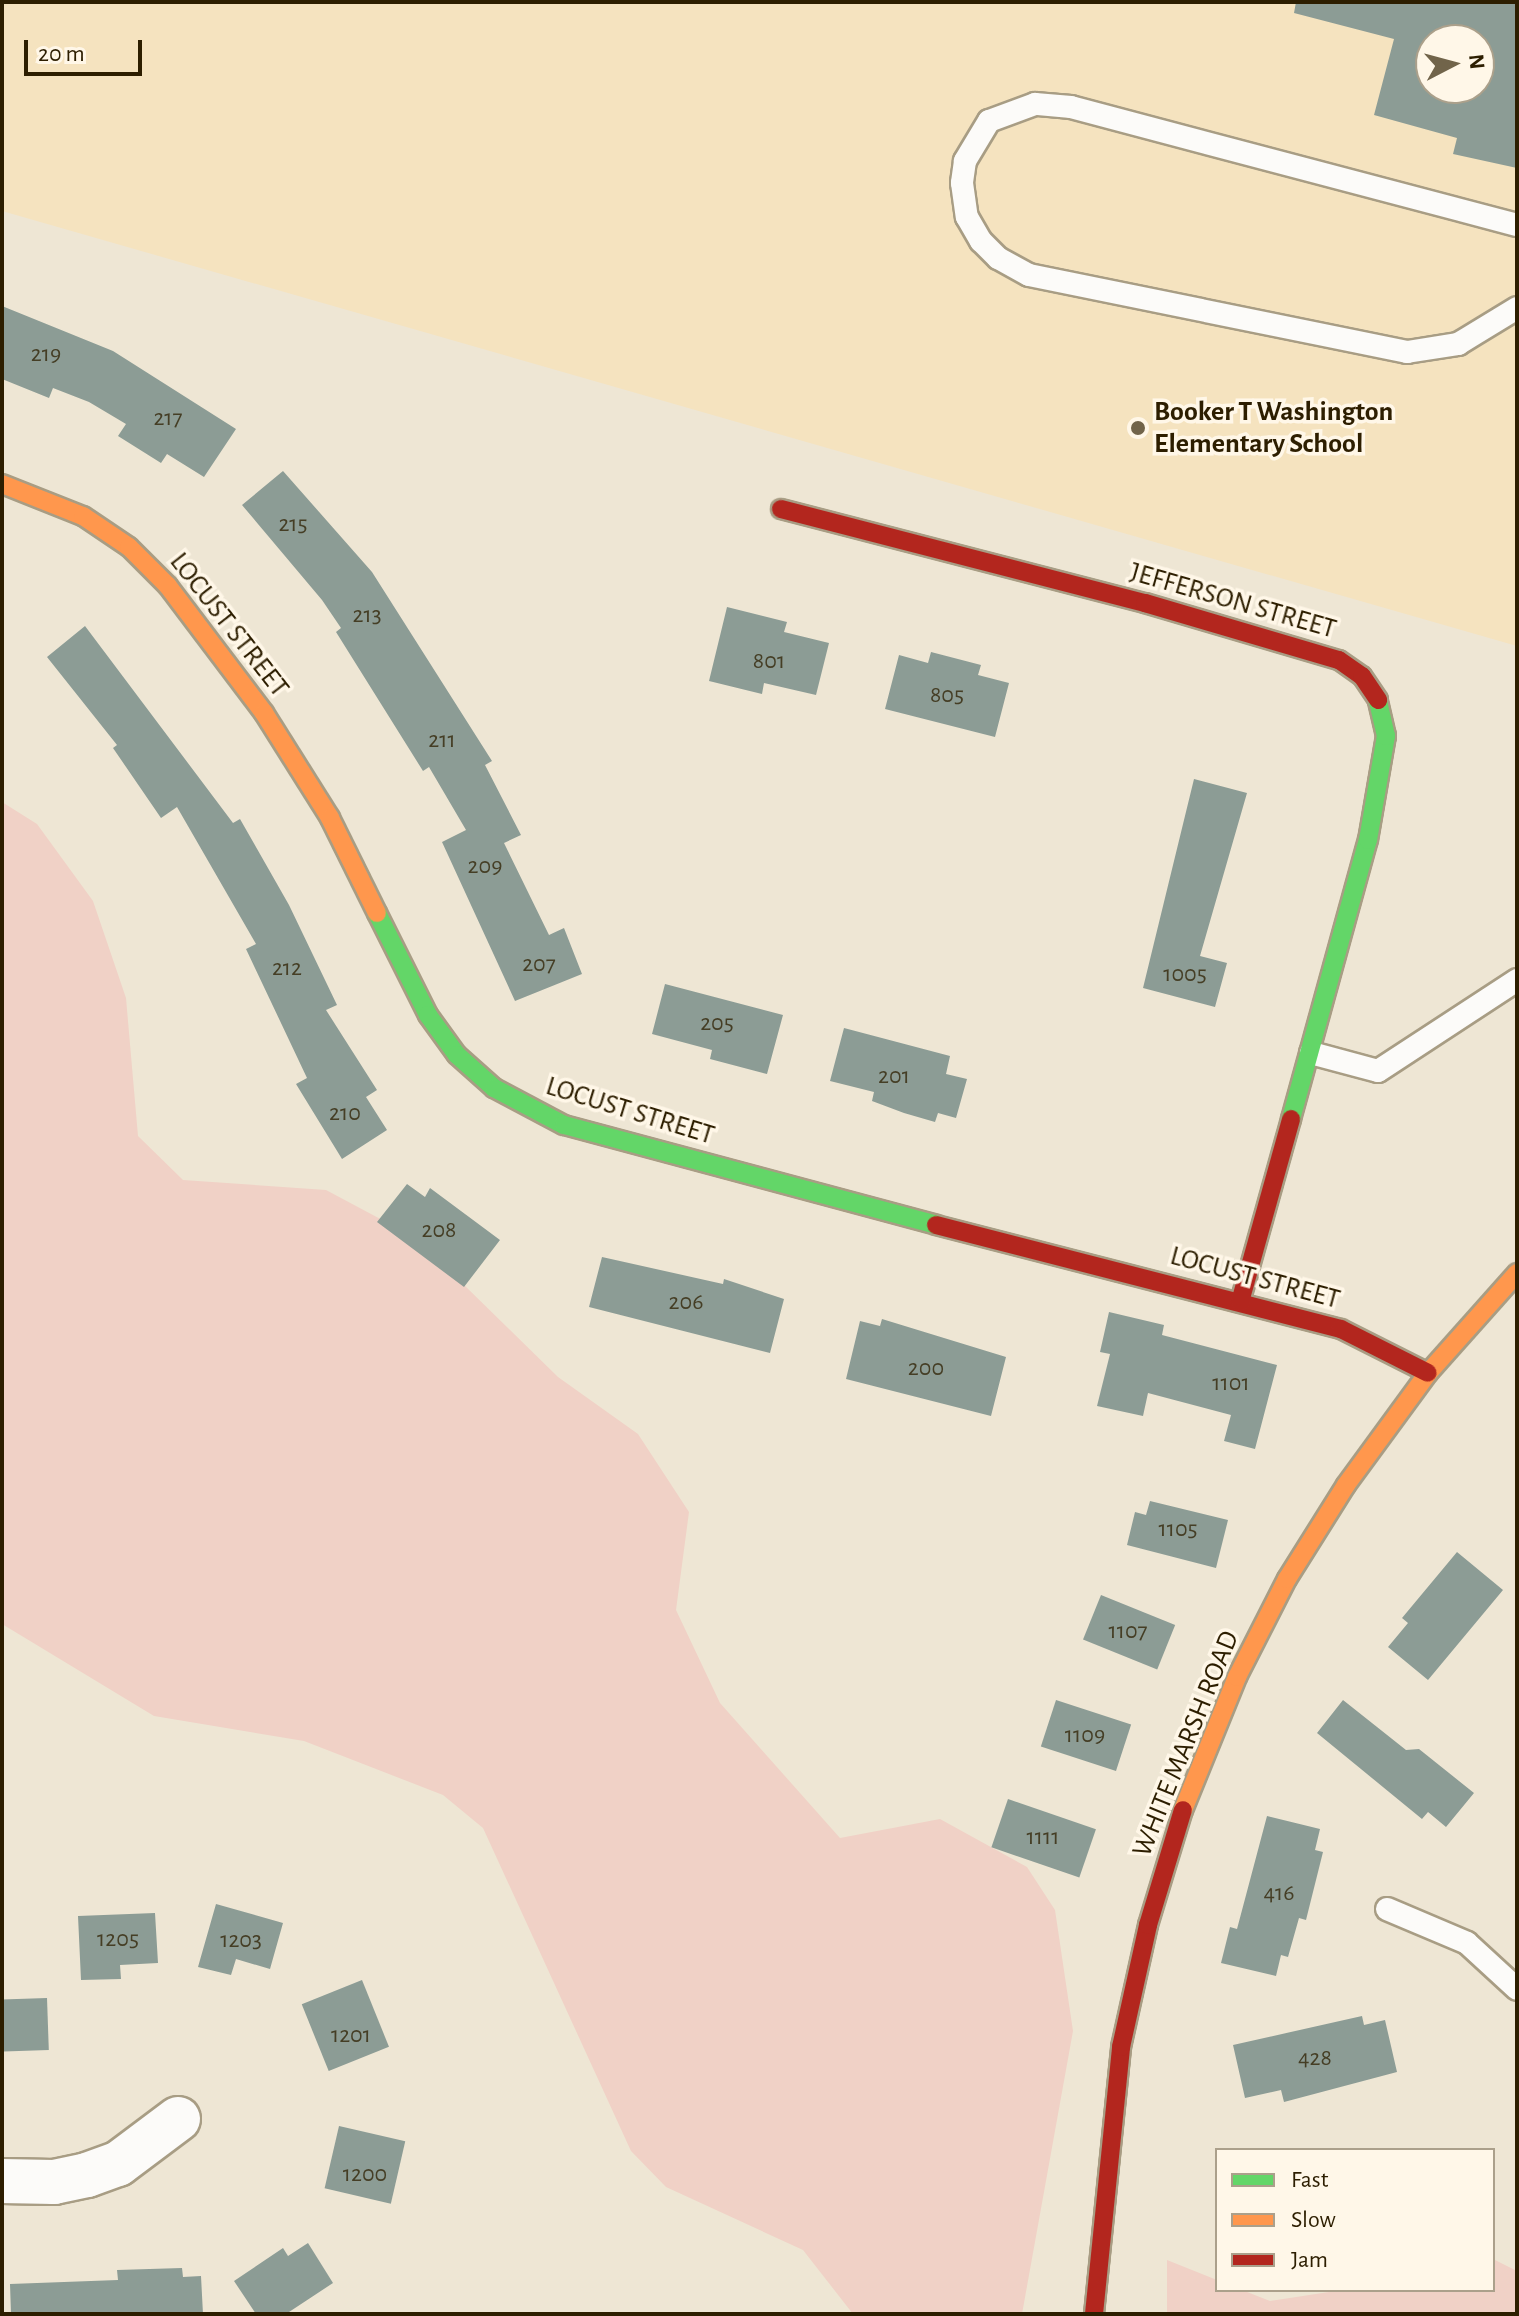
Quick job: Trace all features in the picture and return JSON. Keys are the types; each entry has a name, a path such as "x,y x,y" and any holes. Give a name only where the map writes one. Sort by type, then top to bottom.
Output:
{"street":[{"name":"LOCUST STREET","path":"2,484 83,516 129,547 168,586 264,713 330,818 428,1015 457,1055 494,1088 564,1125 671,1156 1341,1329 1428,1373"},
{"name":"JEFFERSON STREET","path":"781,509 1145,603 1339,660 1362,676 1380,704 1386,736 1364,854 1240,1302"},
{"name":"WHITE MARSH ROAD","path":"1094,2314 1105,2172 1121,2047 1148,1925 1185,1805 1237,1677 1287,1579 1346,1485 1428,1373 1517,1273"},
{"path":"2,2181 54,2182 97,2172 153,2142 178,2119"}],"lane":[{"path":"1517,225 1071,107 1035,104 989,121 965,161 962,183 967,217 981,241 998,258 1029,275 1407,352 1458,344 1517,308"},
{"path":"1311,1053 1378,1071 1517,980"},
{"path":"1387,1909 1467,1943 1517,1989"}],"shaded area":[{"name":"Booker T Washington Elementary School","path":"2,2 1517,2 1517,646 2,211"},
{"path":"2,802 37,824 93,901 126,998 138,1136 183,1180 326,1190 416,1238 558,1377 638,1434 689,1512 676,1610 720,1703 840,1838 940,1819 1027,1867 1055,1910 1073,2031 1022,2314 853,2314 803,2250 666,2187 631,2151 483,1828 443,1795 304,1741 154,1716 2,1624"},
{"path":"1167,2260 1215,2279 1215,2292 1247,2292 1270,2301 1329,2292 1495,2292 1495,2260 1517,2271 1517,2314 1167,2314"}],"building":[{"path":"1296,2 1517,2 1517,168 1453,154 1457,138 1374,115 1394,39 1294,13"},
{"path":"2,306 113,351 236,429 204,477 167,454 161,463 118,436 126,424 89,402 53,388 49,398 2,379"},
{"path":"283,471 372,572 492,761 485,765 521,835 504,843 549,935 564,928 582,974 515,1001 442,842 466,830 429,767 423,771 336,632 341,628 322,600 242,505"},
{"path":"727,607 787,622 784,632 829,643 816,695 764,683 762,694 709,681"},
{"path":"85,626 233,823 240,819 289,905 337,1005 326,1010 377,1090 366,1097 387,1130 342,1159 296,1084 307,1078 246,949 256,944 177,807 161,818 113,748 117,745 47,657"},
{"path":"931,652 981,665 978,675 1009,683 995,737 885,709 899,655 928,663"},
{"path":"1194,779 1247,793 1200,956 1227,963 1215,1007 1143,988"},
{"path":"665,984 783,1015 767,1074 710,1059 712,1050 652,1034"},
{"path":"844,1028 950,1056 946,1074 967,1079 956,1118 938,1113 935,1122 904,1113 872,1101 874,1092 830,1081"},
{"path":"407,1184 425,1197 430,1188 500,1240 464,1287 377,1222"},
{"path":"602,1257 723,1284 724,1279 784,1299 770,1353 589,1307"},
{"path":"1109,1312 1164,1325 1162,1335 1277,1365 1255,1449 1224,1441 1231,1415 1148,1393 1143,1416 1097,1406 1110,1354 1100,1352"},
{"path":"882,1319 1006,1357 991,1416 846,1379 860,1321 880,1326"},
{"path":"1150,1501 1228,1520 1216,1568 1127,1545 1135,1512 1146,1515"},
{"path":"1457,1552 1503,1590 1428,1680 1388,1647 1408,1623 1402,1618"},
{"path":"1101,1595 1175,1625 1157,1669 1083,1640"},
{"path":"1056,1700 1131,1724 1116,1771 1041,1747"},
{"path":"1343,1700 1406,1750 1419,1749 1474,1793 1446,1827 1428,1812 1422,1819 1317,1733"},
{"path":"1008,1799 1096,1829 1079,1877 991,1847"},
{"path":"1267,1816 1320,1829 1315,1850 1323,1852 1306,1920 1299,1918 1288,1957 1281,1955 1276,1976 1221,1963 1230,1927 1237,1929"},
{"path":"216,1904 283,1923 270,1969 236,1959 231,1975 198,1967"},
{"path":"155,1913 158,1963 120,1965 121,1979 81,1980 78,1916"},
{"path":"362,1980 389,2047 329,2071 302,2004"},
{"path":"47,1998 49,2050 4,2052 2,2000"},
{"path":"1362,2016 1364,2025 1385,2020 1397,2072 1284,2102 1281,2090 1245,2098 1233,2045"},
{"path":"339,2126 405,2141 391,2204 325,2188"},
{"path":"308,2243 333,2283 286,2314 256,2314 234,2281 283,2248 288,2256"},
{"path":"182,2268 183,2277 201,2276 203,2314 11,2314 10,2284 118,2280 117,2270"}],"traffic: fast":[{"path":"1291,1119 1368,840 1386,736 1378,700"},
{"path":"377,913 428,1015 457,1055 494,1088 564,1125 936,1225"}],"traffic: slow":[{"path":"2,484 83,516 129,547 168,586 264,713 330,818 377,913"},
{"path":"1183,1810 1237,1677 1287,1579 1346,1485 1428,1373 1517,1273"}],"traffic: jam":[{"path":"781,509 1145,603 1339,660 1362,676 1378,700"},
{"path":"1240,1302 1291,1119"},
{"path":"936,1225 1341,1329 1428,1373"},
{"path":"1094,2314 1121,2047 1148,1925 1183,1810"}],"place":[{"name":"Booker T Washington Elementary School","path":"1138,428"}]}
